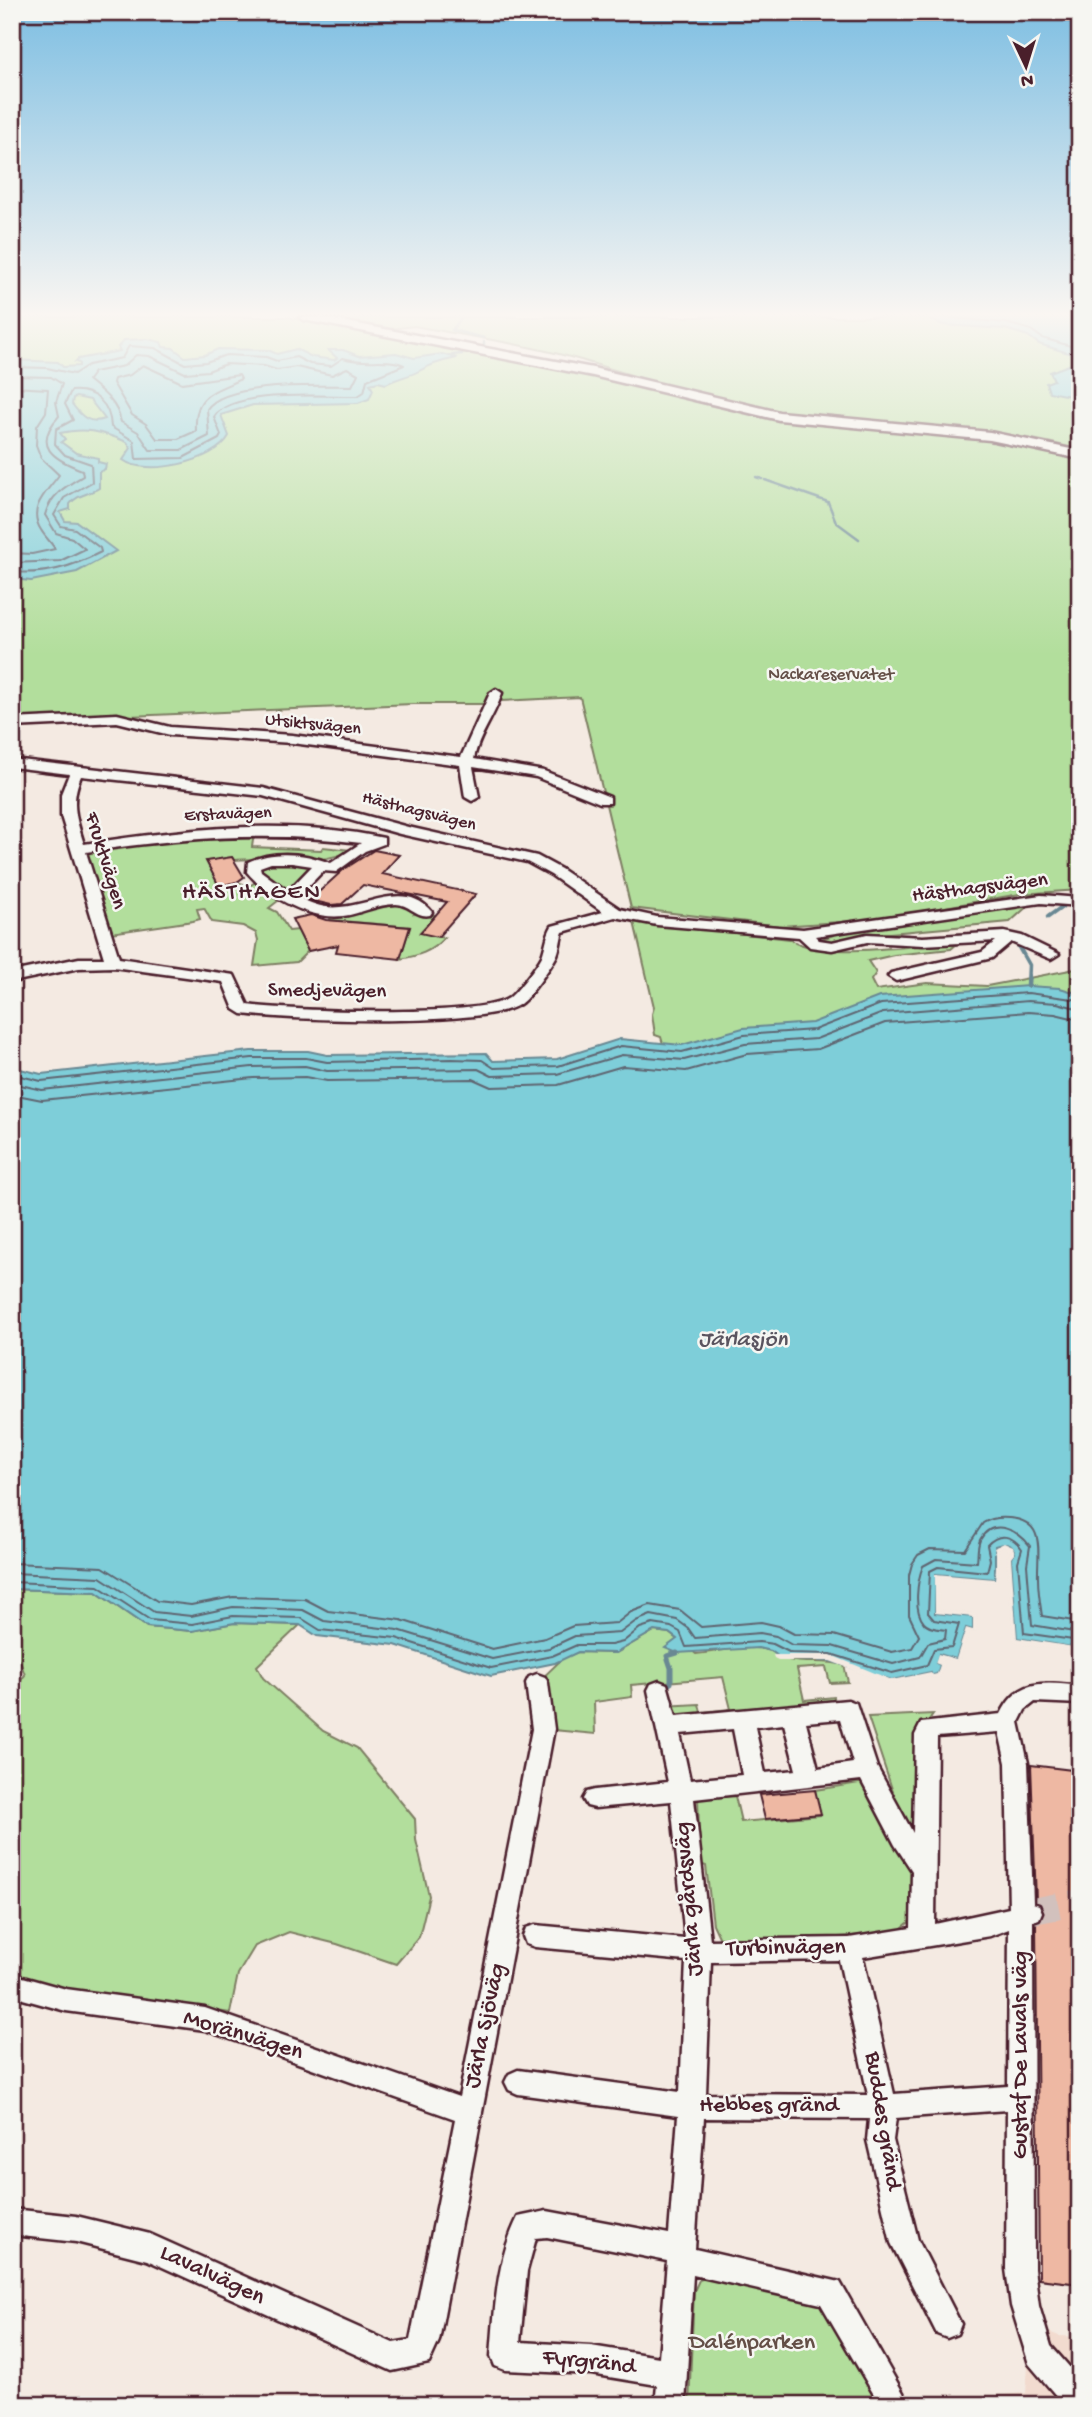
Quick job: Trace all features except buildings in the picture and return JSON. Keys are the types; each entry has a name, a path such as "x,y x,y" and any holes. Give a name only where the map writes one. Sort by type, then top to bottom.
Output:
{"main road":[{"path":"925,430 990,436 1080,455"}],"street":[{"path":"472,797 465,761 468,749 493,704 496,693"},
{"name":"Utsiktsvägen","path":"12,723 117,718 170,731 292,739 465,761 539,774 605,800"},
{"name":"Hästhagsvägen","path":"17,766 263,792 397,829 532,859 556,872 615,913 657,921 803,933 1041,899 1080,902"},
{"name":"Fruktvägen","path":"76,773 69,785 65,816 79,849 113,962"},
{"path":"290,897 318,868 328,867 397,829"},
{"name":"Erstavägen","path":"79,849 226,832 292,832 379,841"},
{"path":"328,867 318,862 283,859 261,860 253,865 254,872 309,907 332,912 346,911 379,901 393,900 411,903 425,912"},
{"name":"Smedjevägen","path":"12,977 79,963 113,962 229,978 242,1009 257,1011 417,1014 486,1010 508,1006 515,1001 550,955 551,943 557,929 615,913"},
{"name":"Hästhagsvägen","path":"803,933 815,944 832,946 867,938 923,941 1004,936 1051,954"},
{"path":"896,976 987,955 1003,943 1004,936"},
{"name":"Järla Sjöväg","path":"404,2357 419,2353 425,2341 543,1728 537,1683"},
{"name":"Järla gårdsväg","path":"659,1690 681,1790 699,1951 692,2106 670,2405"},
{"path":"923,1937 926,1735 929,1729 1008,1722 1020,1700 1032,1695 1080,1695"},
{"path":"669,1726 848,1709 867,1770 923,1868"},
{"path":"793,1716 809,1778"},
{"path":"742,1719 755,1782"},
{"name":"Gustaf De Lavals väg","path":"1008,1722 1017,1763 1027,1914 1021,2097 1020,2269 1026,2306 1039,2354 1077,2399"},
{"path":"681,1790 867,1770"},
{"name":"Järla gårdsväg","path":"595,1799 681,1790"},
{"name":"Turbinvägen","path":"534,1936 699,1951 849,1949 923,1937 1027,1914"},
{"name":"Buddes gränd","path":"849,1949 884,2107 880,2140 905,2243 947,2324"},
{"name":"Moränvägen","path":"12,1984 66,2000 205,2019 468,2112"},
{"name":"Hebbes gränd","path":"519,2082 692,2106 884,2107 1021,2097"},
{"name":"Lavalvägen","path":"12,2222 76,2229 150,2247 392,2357 404,2357"},
{"name":"Fyrgränd","path":"673,2373 591,2360 505,2356 514,2273 522,2235 528,2226 547,2224 681,2255"},
{"path":"681,2255 830,2292 896,2405"}],"shaded area":[{"path":"1031,2325 1059,2336 1080,2337 1080,2405 970,2405 967,2398 1026,2393"}],"green space":[{"name":"Nackareservatet","path":"12,430 882,430 1004,441 1080,459 1080,890 1020,894 870,920 780,926 631,908 580,697 501,701 493,704 413,704 12,721"},
{"path":"968,430 1080,430 1080,450 1041,441"},
{"path":"254,833 252,847 321,850 323,847 351,850 325,859 234,860 232,857 207,861 237,882 249,886 256,882 283,897 269,908 277,912 289,931 298,930 308,951 297,962 254,966 258,940 256,933 243,926 212,922 204,908 197,909 200,919 193,921 111,933 86,857 92,850 186,837"},
{"path":"269,861 316,863 290,891 275,885 264,875 258,865"},
{"path":"396,902 416,911 414,914 436,915 420,932 444,938 424,953 400,959 410,927 330,920 331,915"},
{"path":"1030,904 1010,922 868,935 841,939 834,943 821,939 840,933"},
{"path":"634,922 790,939 804,946 823,949 870,950 958,943 951,949 894,955 868,961 876,973 871,980 876,990 927,983 987,986 1075,969 1080,972 1080,1292 663,1044 661,1037 655,1035 652,1014 654,1007"},
{"path":"12,1589 96,1592 147,1627 192,1631 234,1623 300,1625 257,1666 263,1678 323,1731 357,1748 415,1819 416,1840 429,1896 419,1937 396,1964 337,1944 289,1932 255,1946 238,1974 230,2013 62,1988 12,1974 12,1691 25,1675 20,1661 12,1656"},
{"path":"654,1631 669,1633 696,1654 760,1648 788,1660 844,1665 848,1682 830,1683 826,1667 797,1669 804,1700 834,1697 835,1706 669,1726 664,1706 699,1704 701,1712 731,1709 723,1677 631,1685 632,1697 594,1702 595,1734 543,1729 537,1683 563,1658 578,1652 616,1653"},
{"path":"933,1714 924,1727 914,1830 902,1819 868,1717"},
{"path":"872,1781 915,1867 914,1918 897,1932 826,1938 720,1939 713,1924 706,1866 700,1864 698,1798 735,1796 741,1822 820,1815 815,1790"},
{"name":"Dalénparken","path":"714,2275 823,2298 882,2405 689,2405 694,2291 699,2280"}],"water":[{"path":"12,430 227,430 229,436 210,453 195,460 163,467 134,465 123,460 131,448 127,442 110,436 78,430 60,433 65,439 61,442 76,453 98,458 98,462 106,464 105,469 99,472 99,488 76,498 70,504 70,509 60,512 65,521 77,522 116,551 77,572 31,581 12,579"},
{"name":"Järlasjön","path":"1028,986 1060,988 1080,994 1080,1673 1075,1668 1073,1647 1017,1638 1011,1558 1015,1553 1010,1545 1004,1544 995,1546 995,1579 936,1574 935,1613 973,1617 973,1630 966,1628 956,1659 939,1654 937,1674 932,1675 931,1672 892,1680 830,1661 790,1660 758,1648 677,1653 665,1648 677,1639 669,1633 654,1631 616,1653 578,1652 555,1663 491,1676 395,1645 317,1636 300,1625 234,1623 192,1631 147,1627 96,1592 12,1589 12,1067 41,1074 251,1051 308,1051 327,1055 486,1053 493,1061 557,1059 620,1039 682,1045 743,1028 812,1023 879,997"}],"pier":[{"path":"1004,1543 1013,1547 1015,1553 1011,1558 1017,1638 1074,1647 1075,1668 1080,1677 1071,1670 1070,1651 1022,1644 1014,1640 1007,1558 1012,1552 1004,1546 997,1549 1000,1556 996,1582 939,1578 939,1610 974,1614 977,1617 976,1631 969,1632 958,1661 941,1658 944,1665 939,1677 932,1678 929,1675 891,1684 830,1661 780,1661 774,1658 773,1655 831,1655 892,1680 931,1672 933,1675 937,1674 940,1665 935,1663 938,1654 956,1659 966,1628 973,1630 973,1617 935,1613 935,1574 995,1579 997,1556 994,1548"}],"waterway":[{"path":"756,477 762,479"},
{"path":"765,480 828,502 836,522 859,539"},
{"path":"1048,917 1062,907"},
{"path":"1016,942 1029,965 1028,986"},
{"path":"663,1688 671,1683 671,1668 667,1656 677,1653"}],"tunnel":[{"path":"1033,1911 1080,1902"}],"railway":[{"path":"12,2399 23,2405"}],"district":[{"name":"HÄSTHAGEN","path":"252,893"}]}
